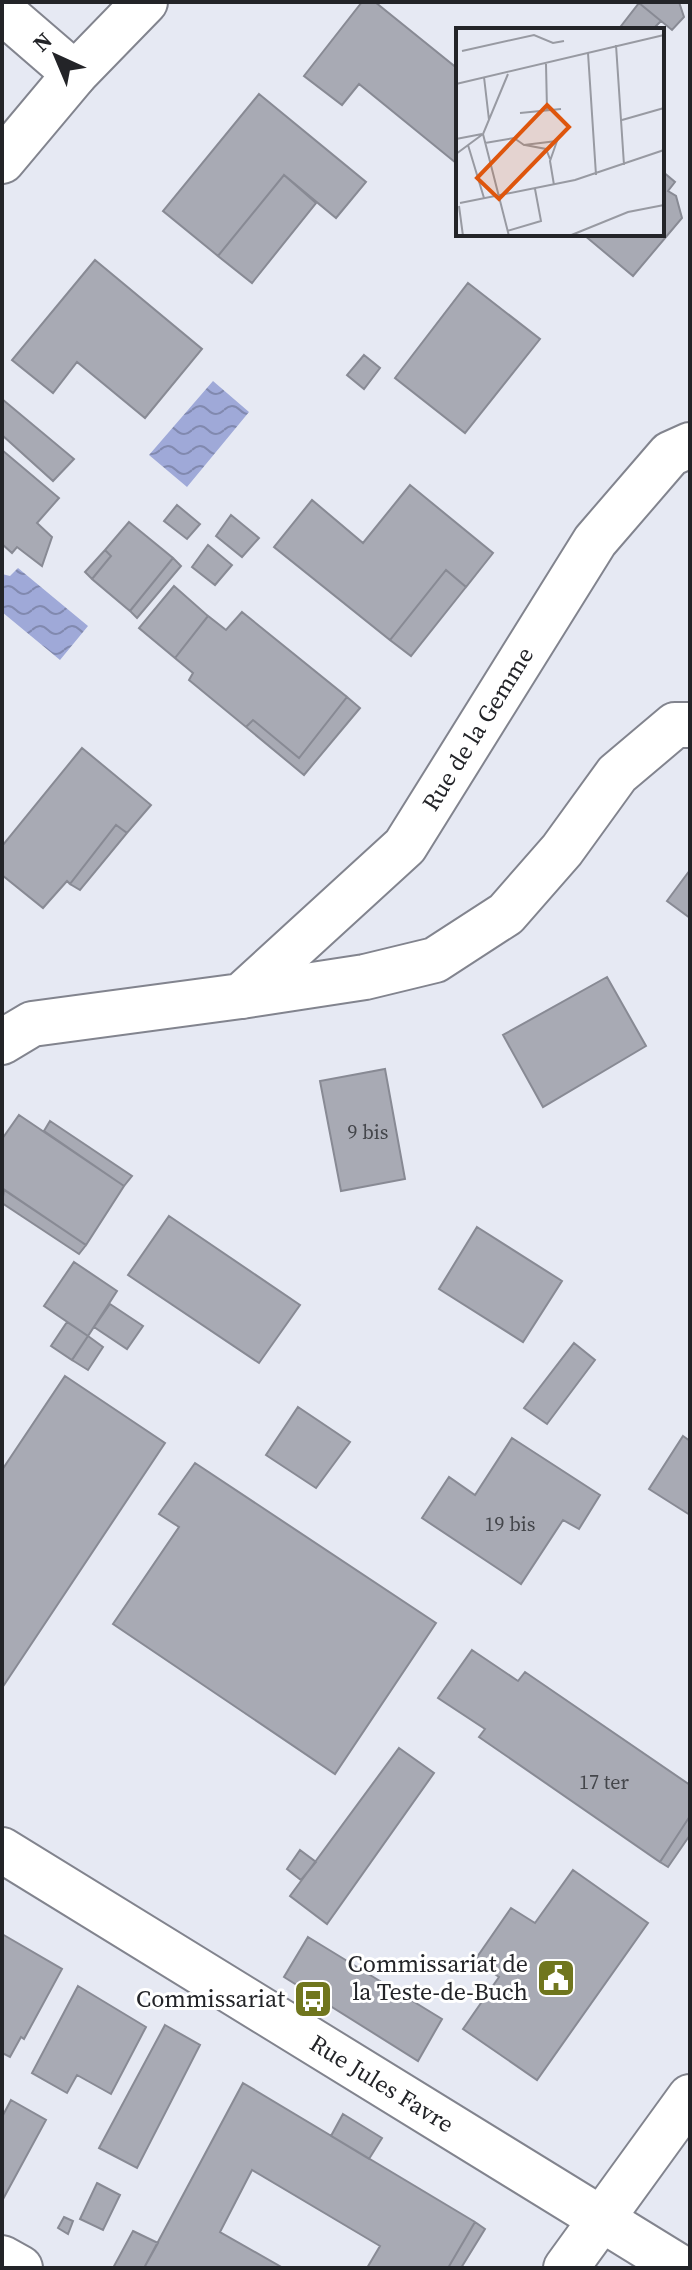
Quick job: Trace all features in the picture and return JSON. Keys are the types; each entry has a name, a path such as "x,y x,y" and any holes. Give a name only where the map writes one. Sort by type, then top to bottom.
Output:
{"street":[{"path":"2,161 75,74 145,2"},
{"path":"2,11 75,74"},
{"name":"Rue de la Gemme","path":"241,996 405,846 595,541 670,454 690,445"},
{"path":"2,1042 32,1024 365,977 435,960 506,914 562,850 617,774 675,725 690,725"},
{"name":"Rue Jules Favre","path":"2,1850 681,2268"},
{"path":"566,2268 690,2097"},
{"path":"2,2258 20,2268"}],"water":[{"path":"213,381 249,412 187,487 149,455"},
{"path":"18,568 88,626 60,660 2,612 2,574 10,576"}],"building":[{"path":"362,2 375,2 456,67 456,163 359,84 342,105 304,76"},
{"path":"679,2 684,17 672,30 639,3"},
{"path":"639,3 661,21 654,28 620,28"},
{"path":"259,94 366,182 336,218 284,175 218,256 163,211"},
{"path":"664,173 675,182 668,191 676,196 682,218 633,276 585,236 664,236"},
{"path":"284,175 316,203 252,283 218,256"},
{"path":"95,260 202,349 145,418 77,362 53,393 12,360"},
{"path":"468,283 540,339 465,433 395,378"},
{"path":"364,355 380,368 364,389 347,375"},
{"path":"2,399 74,459 53,481 2,435"},
{"path":"2,450 59,498 37,523 52,537 42,566 17,547 12,553 2,544"},
{"path":"410,485 493,553 466,587 446,570 390,640 274,547 312,500 363,543"},
{"path":"177,505 200,524 187,539 164,521"},
{"path":"231,515 259,538 242,557 216,536"},
{"path":"129,522 173,558 130,611 92,579 111,556 105,550"},
{"path":"208,545 232,565 215,585 192,567"},
{"path":"105,550 111,556 92,579 85,572"},
{"path":"173,558 181,566 137,618 130,611"},
{"path":"446,570 466,587 411,656 390,640"},
{"path":"174,586 208,616 175,658 139,628"},
{"path":"242,612 347,697 299,758 253,720 246,727 189,680 193,673 175,658 208,616 226,630"},
{"path":"347,697 360,708 304,775 246,727 253,720 299,758"},
{"path":"82,748 151,805 127,833 116,825 70,884 67,881 43,908 2,875 2,846"},
{"path":"116,825 127,833 80,890 70,884"},
{"path":"690,870 690,918 667,901"},
{"path":"607,977 646,1046 543,1107 503,1035"},
{"path":"385,1069 405,1179 341,1191 320,1081"},
{"path":"19,1115 124,1186 86,1245 2,1188 2,1139"},
{"path":"50,1121 132,1176 124,1186 44,1131"},
{"path":"4,1190 86,1245 79,1254 2,1203"},
{"path":"169,1216 300,1305 259,1363 128,1275"},
{"path":"477,1227 562,1281 523,1342 439,1289"},
{"path":"74,1262 117,1291 88,1336 44,1306"},
{"path":"110,1304 143,1326 127,1349 94,1327"},
{"path":"67,1322 88,1336 72,1360 51,1346"},
{"path":"88,1336 103,1347 88,1370 72,1360"},
{"path":"574,1343 595,1360 547,1424 524,1408"},
{"path":"65,1376 165,1443 2,1688 2,1470"},
{"path":"298,1407 350,1442 316,1488 266,1455"},
{"path":"683,1436 690,1441 690,1515 649,1489"},
{"path":"512,1438 600,1495 579,1529 563,1520 521,1584 422,1518 449,1477 475,1495"},
{"path":"195,1463 436,1623 335,1774 113,1624 179,1527 159,1514"},
{"path":"472,1650 518,1681 525,1672 690,1785 690,1816 660,1862 479,1737 485,1729 438,1698"},
{"path":"399,1748 434,1773 327,1924 290,1896"},
{"path":"690,1816 690,1835 668,1867 660,1862"},
{"path":"300,1850 316,1862 301,1880 287,1869"},
{"path":"573,1870 648,1923 537,2080 463,2029 499,1977 475,1960 511,1908 535,1923"},
{"path":"2,1934 62,1969 24,2039 21,2037 10,2057 2,2053"},
{"path":"308,1937 442,2019 418,2061 284,1977"},
{"path":"78,1986 146,2027 111,2094 77,2075 67,2093 32,2073"},
{"path":"165,2025 200,2045 137,2168 99,2148"},
{"path":"243,2083 475,2222 448,2268 367,2268 380,2246 252,2170 220,2232 283,2268 144,2268"},
{"path":"11,2100 46,2120 2,2201 2,2117"},
{"path":"343,2114 382,2138 369,2159 331,2136"},
{"path":"97,2183 120,2195 103,2230 80,2219"},
{"path":"64,2217 73,2221 68,2234 58,2228"},
{"path":"475,2222 485,2229 461,2268 448,2268"},
{"path":"133,2231 158,2243 144,2268 113,2268"}],"place":[{"name":"Commissariat de la Teste-de-Buch","path":"556,1978"},
{"name":"Commissariat","path":"313,1999"}]}
